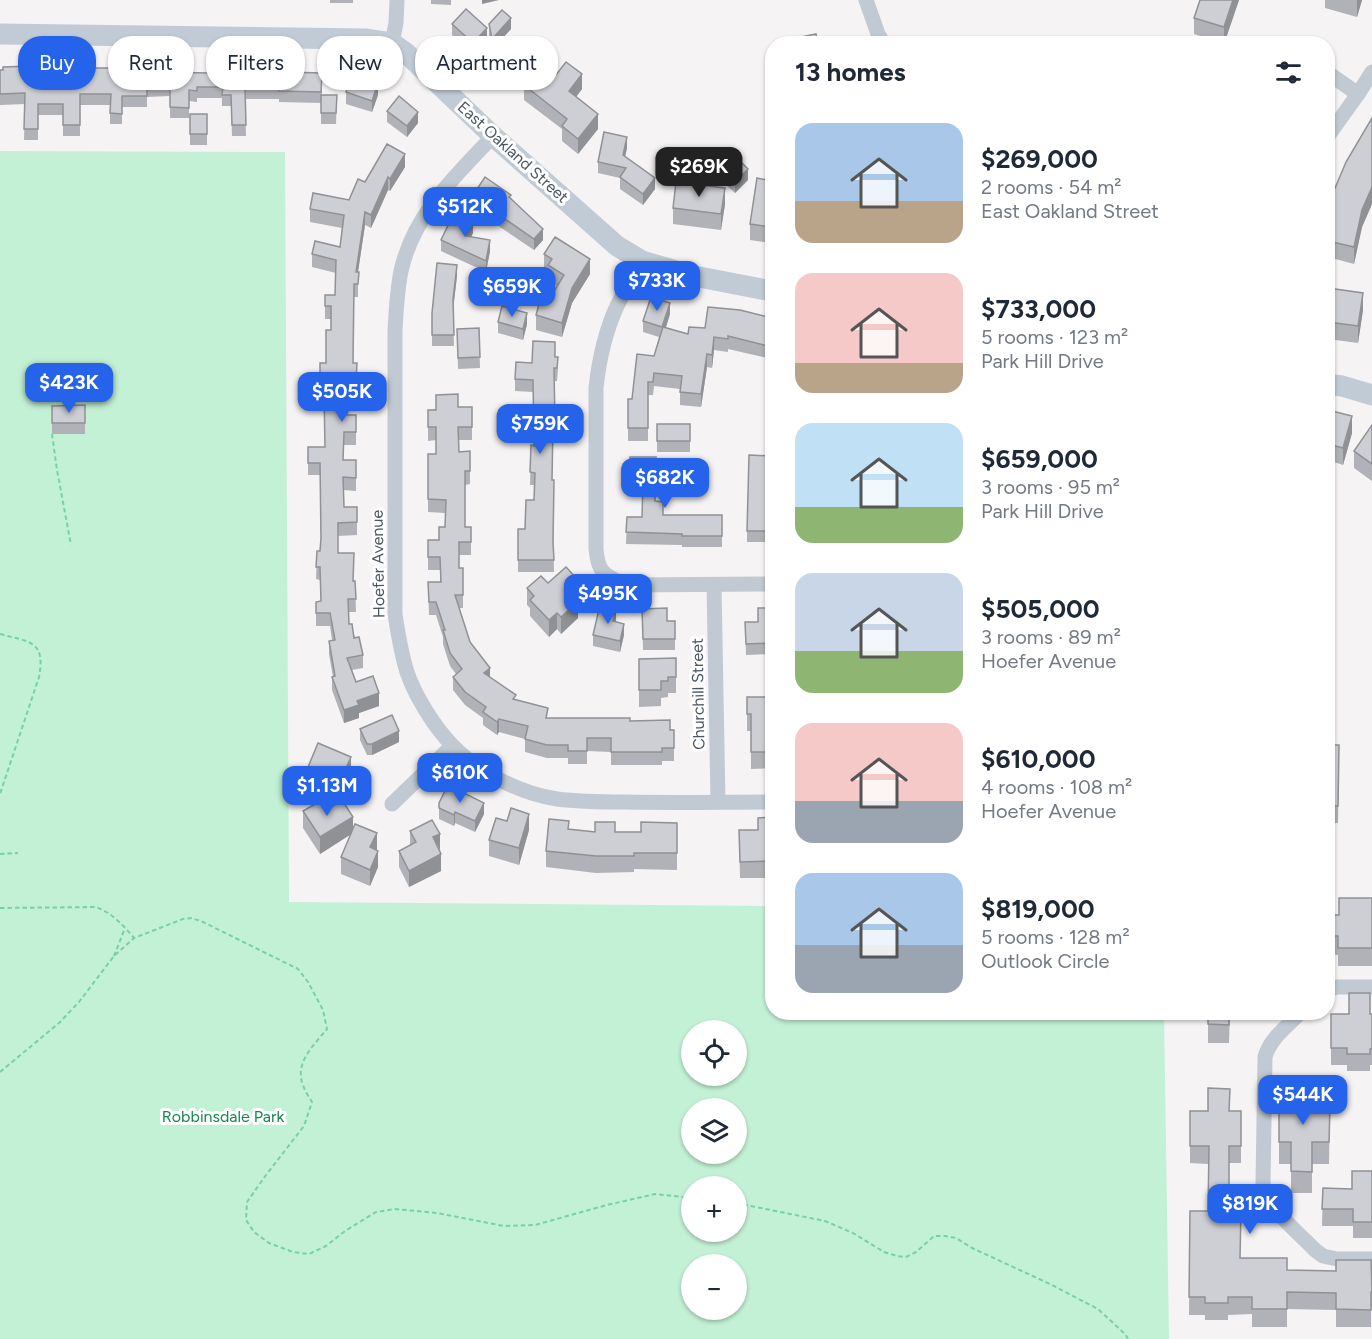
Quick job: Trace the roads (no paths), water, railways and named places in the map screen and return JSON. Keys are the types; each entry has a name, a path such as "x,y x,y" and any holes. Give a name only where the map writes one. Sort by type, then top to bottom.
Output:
{"street":[{"path":"393,36 397,0"},
{"path":"866,0 879,36"},
{"path":"0,34 317,38"},
{"name":"East Oakland Street","path":"403,51 493,136 617,246 642,261 694,276 765,290"},
{"path":"1335,126 1372,72"},
{"path":"1335,78 1358,94"},
{"name":"Hoefer Avenue","path":"493,136 425,213 412,239 400,277 395,331 395,614 408,673 419,699 452,746 500,780 524,790 555,799 581,802 765,802"},
{"path":"642,261 617,306 598,364 596,388 597,563 605,576 625,585 765,584"},
{"path":"1335,385 1372,395"},
{"name":"Churchill Street","path":"714,585 718,802"},
{"path":"392,804 452,746"},
{"path":"1335,988 1372,987"},
{"path":"1293,1020 1271,1042 1265,1057 1263,1072 1264,1192 1273,1207 1323,1256 1337,1259 1372,1259"}],"park label":[{"name":"Robbinsdale Park","path":"223,1116"}]}
